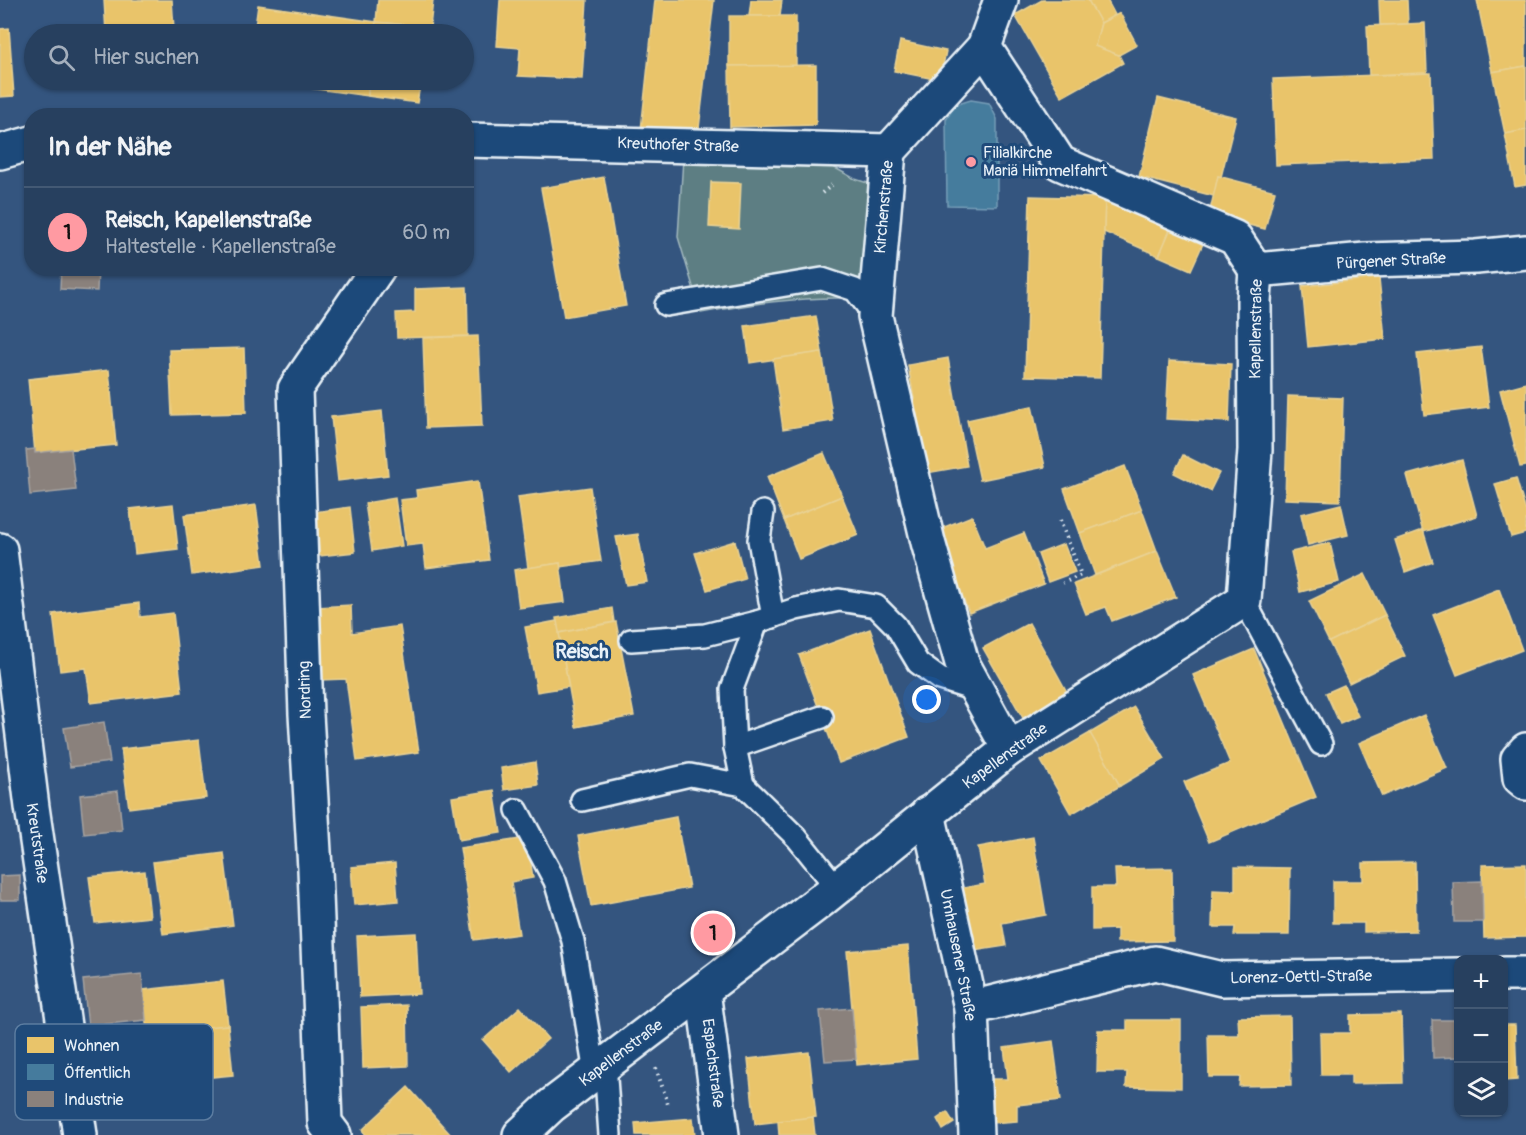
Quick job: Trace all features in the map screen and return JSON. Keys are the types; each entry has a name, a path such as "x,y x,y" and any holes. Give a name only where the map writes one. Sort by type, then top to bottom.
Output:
{"street":[{"path":"1001,0 984,47 1060,163 1235,238 1256,270"},
{"name":"Kirchenstraße","path":"984,47 889,151 875,316 928,542 962,663 1009,749"},
{"name":"Kreuthofer Straße","path":"474,140 889,151"},
{"path":"0,152 24,145"},
{"name":"Pürgener Straße","path":"1256,270 1365,260 1476,258 1526,252"},
{"name":"Kapellenstraße","path":"519,1135 552,1105 837,888 1009,749 1244,600 1255,450 1254,301 1256,270"},
{"name":"Nordring","path":"334,1135 325,1123 315,868 306,714 295,389 373,276"},
{"name":"Kreutstraße","path":"0,550 32,807 64,1024"},
{"path":"1526,750 1518,759 1520,778 1526,783"},
{"name":"Umhausener Straße","path":"928,813 971,1008 976,1135"},
{"name":"Lorenz-Oettl-Straße","path":"971,1008 1155,963 1222,978 1454,975"},
{"path":"1508,974 1526,974"},
{"name":"Espachstraße","path":"703,991 722,1135"},
{"name":"Kreutstraße","path":"78,1120 80,1135"}],"lane":[{"path":"666,305 822,279 855,290 875,316"},
{"path":"763,512 759,540 765,620 732,689 735,747 743,785 797,838 837,888"},
{"path":"631,640 705,636 796,609 838,600 876,606 896,626 918,663 939,679 978,691"},
{"path":"1244,600 1321,744"},
{"path":"735,747 822,717"},
{"path":"582,800 690,775 743,785"},
{"path":"517,810 555,881 573,941 600,1069 610,1135"}],"path":[{"path":"1060,520 1081,575 1063,584"}],"green space":[{"path":"683,159 826,163 855,179 877,186 867,279 847,298 773,302 701,313 678,237"}],"building: Wohnen":[{"path":"104,0 172,0 174,24 105,24"},
{"path":"378,0 433,0 430,24 376,22"},
{"path":"500,0 587,0 582,79 518,76 520,48 497,46"},
{"path":"655,0 714,0 698,137 641,130"},
{"path":"751,0 782,0 780,16 749,16"},
{"path":"1042,0 1088,0 1101,23 1095,46 1119,55 1123,63 1062,97 1015,15"},
{"path":"1088,0 1107,0 1115,15 1101,23"},
{"path":"1379,0 1407,0 1408,24 1380,25"},
{"path":"1477,0 1526,0 1526,66 1492,72"},
{"path":"258,5 376,22 376,24 255,24"},
{"path":"1120,13 1137,45 1119,55 1095,46 1101,23"},
{"path":"729,16 796,16 796,66 729,66"},
{"path":"1425,23 1427,73 1369,75 1367,26"},
{"path":"9,28 14,96 0,97 0,29"},
{"path":"900,41 946,51 940,80 894,71"},
{"path":"816,65 816,125 730,127 729,66"},
{"path":"1526,66 1526,130 1505,134 1492,72"},
{"path":"1431,73 1434,159 1276,165 1273,79"},
{"path":"323,90 368,90 368,96"},
{"path":"368,90 419,90 417,103 368,96"},
{"path":"1158,98 1236,117 1214,196 1139,177"},
{"path":"1526,130 1526,185 1515,187 1505,134"},
{"path":"1218,176 1275,191 1265,229 1209,215"},
{"path":"604,177 626,306 564,317 541,188"},
{"path":"711,182 741,183 739,229 709,227"},
{"path":"1030,196 1105,198 1100,378 1025,376"},
{"path":"1105,198 1174,221 1159,256 1104,232"},
{"path":"1174,221 1207,235 1191,270 1159,256"},
{"path":"1379,278 1385,339 1308,347 1302,286"},
{"path":"467,287 468,336 397,338 396,313 415,312 415,289"},
{"path":"816,316 822,352 750,363 745,326"},
{"path":"478,336 482,426 426,428 423,338"},
{"path":"1481,347 1489,407 1424,415 1417,354"},
{"path":"244,348 246,413 172,415 169,350"},
{"path":"822,352 833,421 783,429 773,359"},
{"path":"948,358 967,466 927,473 908,365"},
{"path":"1169,361 1231,364 1229,422 1166,419"},
{"path":"109,370 116,445 35,453 28,379"},
{"path":"1526,383 1526,466 1520,467 1500,390"},
{"path":"1288,396 1343,398 1340,501 1285,499"},
{"path":"1032,406 1045,467 980,480 967,420"},
{"path":"382,411 388,475 338,481 331,417"},
{"path":"824,453 842,496 784,520 767,477"},
{"path":"1183,455 1219,473 1210,491 1174,473"},
{"path":"1462,460 1477,516 1423,532 1407,475"},
{"path":"1125,466 1142,510 1080,533 1064,489"},
{"path":"1516,478 1526,512 1526,533 1511,537 1495,484"},
{"path":"478,481 489,560 426,568 423,544 406,546 400,500 417,498 416,490"},
{"path":"590,487 601,561 560,567 560,563 528,568 518,497"},
{"path":"842,496 858,535 799,559 784,520"},
{"path":"395,498 402,546 372,551 365,503"},
{"path":"173,504 178,549 135,554 130,509"},
{"path":"1341,504 1348,535 1308,545 1301,514"},
{"path":"256,505 264,565 192,575 184,515"},
{"path":"350,507 355,552 320,556 315,512"},
{"path":"1142,510 1157,551 1095,575 1080,533"},
{"path":"972,516 985,548 1024,533 1044,584 969,613 937,530"},
{"path":"1423,530 1433,562 1405,572 1395,540"},
{"path":"638,534 647,582 626,585 616,537"},
{"path":"735,541 745,579 707,590 695,553"},
{"path":"1330,543 1339,582 1300,592 1291,552"},
{"path":"1064,544 1075,572 1048,582 1038,554"},
{"path":"1157,551 1176,597 1112,621 1106,607 1086,614 1074,584"},
{"path":"560,563 565,602 519,608 514,570"},
{"path":"1365,574 1385,615 1329,642 1309,601"},
{"path":"1499,589 1522,650 1457,675 1433,615"},
{"path":"139,603 140,617 173,613 182,692 91,703 86,668 60,671 53,614"},
{"path":"351,605 352,633 400,626 419,752 357,761 346,679 320,680 317,607"},
{"path":"612,608 614,622 559,633 556,618"},
{"path":"1385,615 1405,656 1349,683 1329,642"},
{"path":"557,621 569,687 537,692 525,627"},
{"path":"616,622 634,716 576,727 559,633"},
{"path":"1029,623 1067,692 1023,718 983,648"},
{"path":"870,629 909,737 839,763 799,655"},
{"path":"1254,649 1316,797 1209,842 1184,782 1230,763 1193,675"},
{"path":"1344,685 1358,716 1340,724 1326,693"},
{"path":"1134,707 1165,759 1120,786 1090,733"},
{"path":"1424,715 1447,768 1382,796 1359,743"},
{"path":"1090,733 1120,786 1071,814 1041,761"},
{"path":"199,740 206,798 129,808 121,749"},
{"path":"535,762 538,785 504,790 501,768"},
{"path":"494,790 501,833 459,840 452,797"},
{"path":"676,817 689,888 591,906 578,836"},
{"path":"1033,837 1046,915 1002,923 1006,946 974,951 963,888 985,884 978,847"},
{"path":"527,838 533,878 511,882 519,934 474,940 460,848"},
{"path":"224,853 233,925 163,934 153,862"},
{"path":"1415,862 1416,931 1364,932 1364,923 1333,923 1333,881 1363,881 1363,863"},
{"path":"395,863 398,901 354,905 351,867"},
{"path":"1526,864 1526,937 1484,938 1482,865"},
{"path":"1235,867 1290,868 1289,935 1234,935 1235,927 1212,927 1213,890 1235,891"},
{"path":"1172,868 1173,941 1117,942 1117,929 1092,930 1092,887 1116,887 1115,869"},
{"path":"145,871 150,917 95,923 89,877"},
{"path":"416,933 419,994 360,997 357,936"},
{"path":"908,946 917,1059 857,1065 847,951"},
{"path":"223,981 228,1025 146,1024 143,990"},
{"path":"407,1005 408,1066 363,1068 361,1007"},
{"path":"520,1007 548,1039 511,1072 483,1040"},
{"path":"1401,1014 1403,1083 1351,1084 1351,1075 1321,1075 1320,1033 1350,1033 1350,1015"},
{"path":"1290,1016 1291,1085 1239,1086 1240,1077 1209,1077 1208,1035 1239,1035 1238,1017"},
{"path":"1127,1020 1181,1020 1181,1088 1126,1087 1127,1072 1097,1072 1098,1030 1127,1030"},
{"path":"228,1025 233,1075 213,1077 213,1026"},
{"path":"1508,1025 1515,1025 1517,1080 1508,1081"},
{"path":"1053,1041 1061,1100 1017,1105 1017,1121 991,1123 990,1079 1008,1079 1004,1048"},
{"path":"809,1052 816,1117 755,1124 748,1059"},
{"path":"408,1087 451,1135 366,1135 362,1130"},
{"path":"947,1112 954,1123 943,1130 937,1119"},
{"path":"813,1117 815,1135 779,1135 778,1121"},
{"path":"693,1118 695,1135 636,1135 635,1123"}],"building: Öffentlich":[{"name":"Filialkirche Mariä Himmelfahrt","path":"971,100 989,103 997,119 997,206 947,205 946,120 955,105"}],"building: Industrie":[{"path":"61,276 98,276 97,291 60,289"},
{"path":"35,449 35,453 71,449 76,490 30,495 26,450"},
{"path":"104,722 110,762 70,767 64,728"},
{"path":"118,791 122,830 84,834 80,795"},
{"path":"20,875 20,900 0,900 0,876"},
{"path":"1482,881 1483,922 1454,922 1453,882"},
{"path":"142,974 146,1020 88,1024 83,980"},
{"path":"852,1008 856,1059 825,1061 820,1011"},
{"path":"1432,1020 1454,1020 1454,1057 1433,1058"}],"place":[{"name":"Filialkirche Mariä Himmelfahrt","path":"971,162"},
{"name":"Reisch, Kapellenstraße","path":"713,933"}],"district":[{"name":"Reisch","path":"582,651"}]}
